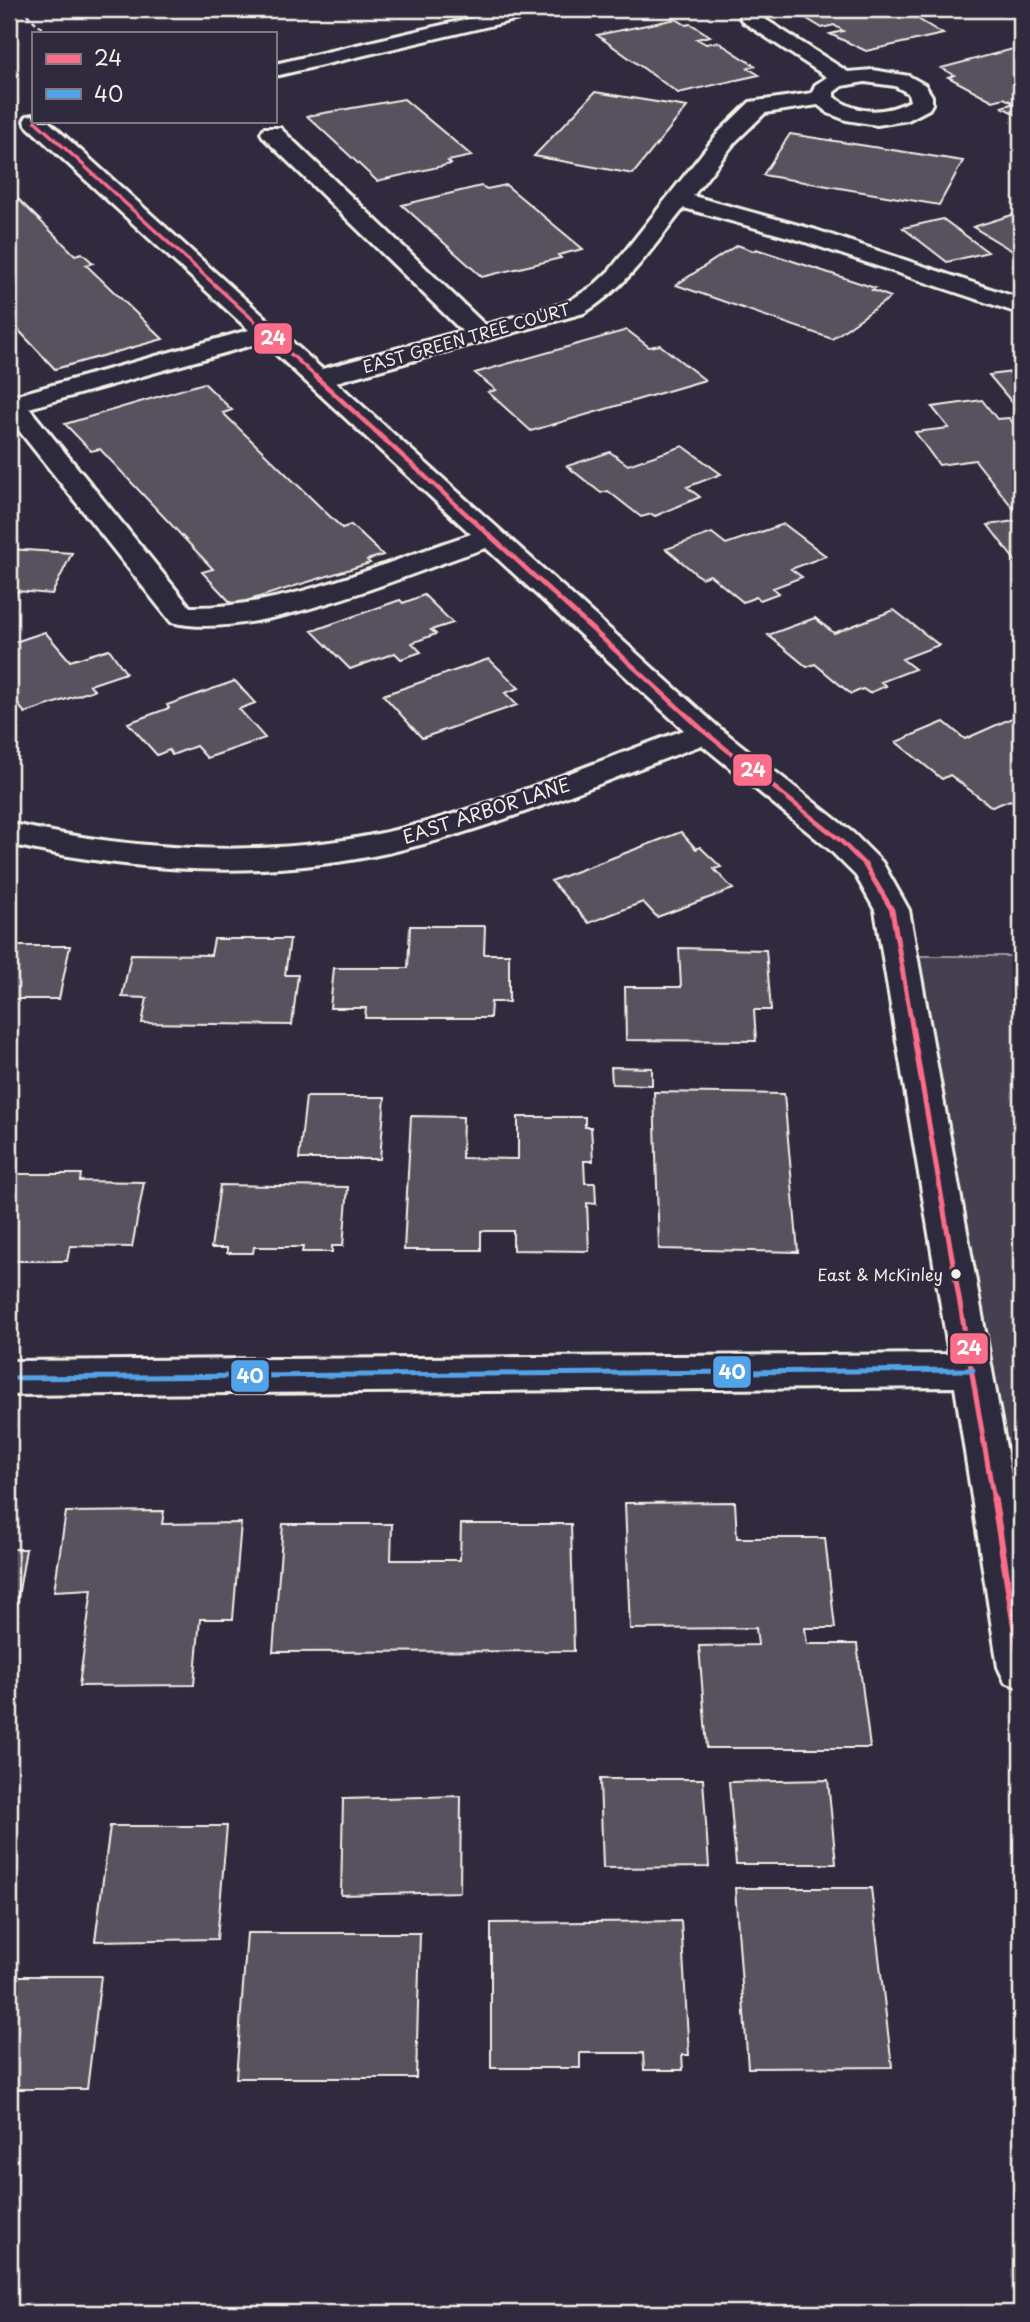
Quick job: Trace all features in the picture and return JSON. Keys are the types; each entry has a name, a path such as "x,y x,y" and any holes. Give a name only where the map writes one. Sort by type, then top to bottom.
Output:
{"street":[{"path":"276,70 536,9"},
{"path":"750,18 844,79"},
{"path":"866,76 897,80 919,91 923,98 921,104 902,115 869,118 837,111 826,105 821,98 821,91 826,85 844,79 866,76"},
{"name":"EAST GREEN TREE COURT","path":"316,379 575,308 602,291 619,275 727,137 758,107 821,98"},
{"path":"9,125 32,121"},
{"path":"36,122 706,733 841,841 870,870 892,910 973,1370 1021,1667"},
{"path":"272,133 481,335"},
{"path":"677,200 740,214 803,233 1021,307"},
{"path":"267,333 10,403 182,616 203,618 237,614 302,600 490,537"},
{"name":"EAST ARBOR LANE","path":"9,834 102,850 187,857 258,857 323,852 389,842 449,826 706,733"},
{"path":"9,1378 973,1370"}],"path":[{"path":"9,13 54,9"},
{"path":"21,10 46,32"}],"shaded area":[{"path":"900,956 1021,956 1021,1685"}],"building":[{"path":"791,9 901,9 943,34 866,51 830,34 843,31 834,25 822,28"},
{"path":"676,19 686,25 691,24 710,36 697,39 706,44 718,42 755,66 748,68 759,75 678,93 597,35"},
{"path":"1013,49 1021,54 1021,117 1002,107 1014,103 1004,98 993,101 948,77 954,75 941,68"},
{"path":"595,92 687,107 633,174 534,156"},
{"path":"404,99 472,156 448,161 451,164 377,181 307,116"},
{"path":"790,134 963,161 939,205 763,175"},
{"path":"506,185 583,249 558,255 561,258 482,277 402,205 481,186 487,189"},
{"path":"9,190 75,255 82,253 93,263 86,265 163,339 55,369 9,320"},
{"path":"1021,212 1021,256 973,227"},
{"path":"943,219 988,252 947,262 903,228"},
{"path":"737,245 875,288 872,290 891,297 832,339 676,285"},
{"path":"627,330 649,347 660,345 705,380 531,431 488,392 496,390 475,373"},
{"path":"1021,371 1021,413 989,375"},
{"path":"204,383 232,410 223,413 342,528 351,525 383,555 367,560 370,563 233,605 202,572 213,569 100,449 91,451 65,424"},
{"path":"982,400 997,419 1009,418 1021,433 1021,518 975,460 939,465 915,432 949,428 932,407"},
{"path":"683,446 721,474 687,487 700,497 655,516 652,514 641,517 608,491 601,493 567,466 610,452 628,465"},
{"path":"1021,520 1021,561 1016,562 988,525"},
{"path":"784,524 826,556 791,569 802,577 773,588 779,593 760,600 756,597 743,602 710,575 701,578 666,549 712,533 726,544"},
{"path":"9,549 72,553 52,594 17,591 14,597 9,597"},
{"path":"424,595 453,623 431,630 436,634 412,643 421,652 401,659 395,653 350,669 312,631 400,600 403,603"},
{"path":"894,610 939,645 902,659 915,669 881,682 886,686 869,693 863,689 851,694 815,664 807,667 768,635 815,618 834,633"},
{"path":"45,632 70,661 109,649 126,673 90,685 94,690 25,713 15,701 9,703 9,644"},
{"path":"489,659 519,688 505,693 517,705 422,738 383,695"},
{"path":"235,681 255,703 239,709 265,738 207,758 196,746 172,755 169,750 157,755 128,723 169,708 167,705"},
{"path":"1021,714 1021,801 1016,804 1010,800 992,807 950,775 942,779 896,742 944,722 965,739"},
{"path":"681,832 696,849 700,847 721,867 714,869 733,889 657,917 643,902 589,923 551,881"},
{"path":"410,926 485,926 484,954 509,954 509,1002 491,1002 490,1018 365,1018 366,1008 330,1008 334,968 408,968"},
{"path":"214,939 290,939 285,975 298,975 292,1025 142,1023 147,998 122,997 131,954 211,955"},
{"path":"9,946 70,946 59,999 14,999 9,1021"},
{"path":"679,948 766,950 771,1010 754,1010 756,1041 626,1040 625,987 681,987"},
{"path":"611,1067 652,1068 652,1085 612,1084"},
{"path":"654,1092 784,1094 798,1252 659,1249"},
{"path":"306,1097 385,1097 380,1159 299,1159"},
{"path":"411,1116 463,1117 462,1158 518,1159 518,1117 585,1117 585,1127 591,1127 593,1161 584,1161 585,1183 595,1183 596,1204 587,1203 589,1251 513,1250 513,1231 481,1231 481,1250 404,1250"},
{"path":"9,1174 81,1174 80,1181 144,1182 132,1247 70,1246 67,1261 9,1261"},
{"path":"220,1185 348,1187 343,1246 332,1246 332,1252 302,1252 303,1247 254,1247 253,1253 227,1253 227,1248 211,1248"},
{"path":"735,1502 737,1538 825,1538 835,1628 805,1628 807,1644 857,1644 870,1748 707,1748 699,1646 758,1645 756,1628 630,1629 625,1503"},
{"path":"164,1511 162,1524 241,1523 233,1619 200,1619 194,1685 79,1686 92,1589 54,1591 66,1512"},
{"path":"283,1524 392,1524 391,1560 460,1560 461,1524 571,1524 574,1651 273,1652"},
{"path":"9,1549 26,1549 9,1651"},
{"path":"600,1779 703,1779 709,1867 603,1868"},
{"path":"828,1780 836,1864 736,1864 729,1782"},
{"path":"461,1796 460,1892 341,1895 343,1799"},
{"path":"110,1826 227,1826 217,1939 95,1941"},
{"path":"735,1888 871,1888 892,2067 748,2068"},
{"path":"681,1921 689,2055 682,2055 683,2070 644,2070 643,2053 580,2053 580,2068 491,2068 491,1923"},
{"path":"247,1933 420,1933 416,2078 236,2078"},
{"path":"9,1976 101,1976 87,2089 9,2089"}],"transit line":[{"name":"24","path":"36,122 706,733 841,841 870,870 892,910 973,1370 1021,1667"},
{"name":"40","path":"9,1378 973,1370"}],"place":[{"name":"East & McKinley","path":"956,1274"}]}
